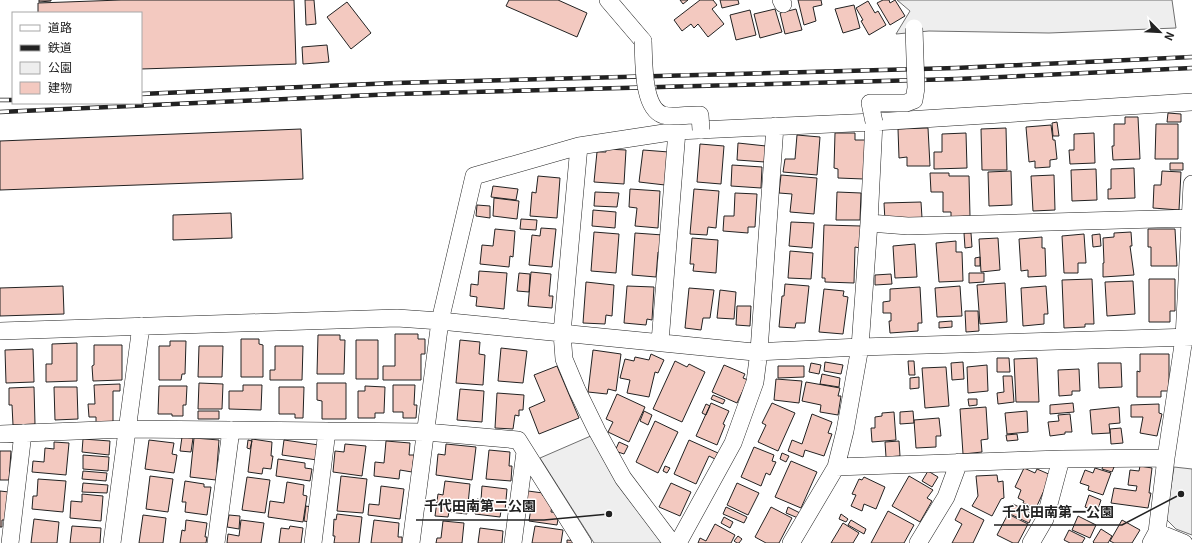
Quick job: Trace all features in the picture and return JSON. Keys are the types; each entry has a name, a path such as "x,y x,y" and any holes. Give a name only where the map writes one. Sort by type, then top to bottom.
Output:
{"street":[{"path":"608,0 643,41 645,76 651,104 658,113 665,116 700,115 701,130"},
{"path":"791,543 836,467 845,431 860,347 869,224 874,122 870,104 906,103 914,100 916,88 914,28"},
{"path":"411,543 440,321 474,176 579,146 677,131 874,122 1192,102"},
{"path":"678,543 733,443 755,382 759,351 775,126"},
{"path":"660,342 677,131"},
{"path":"579,146 562,333 564,359 597,432 623,478 672,543"},
{"path":"1184,543 1154,538 1166,458 1188,338 1192,184"},
{"path":"869,224 908,226 1191,218"},
{"path":"0,331 397,318 759,351 1188,338"},
{"path":"112,543 141,326"},
{"path":"0,434 127,429 426,432 518,440 583,543"},
{"path":"216,543 231,430"},
{"path":"313,543 327,431"},
{"path":"10,543 23,433"},
{"path":"513,543 525,452"},
{"path":"836,467 1061,459 1166,458"},
{"path":"1031,543 1045,519 1061,459"},
{"path":"918,543 946,497 959,462"}],"green space":[{"path":"897,0 1172,0 1176,28 1049,33 929,31 896,34 910,11"},
{"path":"593,435 665,543 594,543 540,458"},
{"path":"1174,467 1192,469 1192,535 1176,529 1166,519"}],"building":[{"path":"39,0 51,0 51,1 39,2"},
{"path":"121,0 294,0 296,64 142,69 142,12 38,12 38,3"},
{"path":"305,0 314,0 316,24 306,25"},
{"path":"509,0 558,0 587,13 577,37 506,6"},
{"path":"680,0 688,0 683,4"},
{"path":"700,0 713,0 717,5 712,9 724,24 708,37 698,24 694,28 691,24 682,31 674,20"},
{"path":"720,0 738,0 739,4 722,8"},
{"path":"798,0 821,0 822,5 813,7 816,21 804,25"},
{"path":"883,0 889,0 890,3 895,0 905,16 890,25 877,3"},
{"path":"868,1 875,13 878,11 886,25 869,35 856,8"},
{"path":"347,2 371,33 351,49 327,17"},
{"path":"854,5 860,28 843,33 835,9"},
{"path":"775,9 782,32 760,38 754,14"},
{"path":"796,9 802,30 785,34 780,13"},
{"path":"750,10 756,35 736,40 730,15"},
{"path":"327,45 329,62 303,64 302,47"},
{"path":"1168,113 1181,114 1181,122 1167,122"},
{"path":"1125,117 1138,117 1140,159 1113,160 1112,146 1114,146 1114,124 1125,124"},
{"path":"1057,122 1059,136 1053,136 1052,123"},
{"path":"1156,124 1178,124 1178,159 1155,159"},
{"path":"1051,125 1053,140 1055,140 1057,159 1050,160 1050,167 1035,168 1035,161 1029,162 1026,127"},
{"path":"928,128 930,166 907,166 907,157 899,158 898,129"},
{"path":"1006,128 1007,170 982,170 981,129"},
{"path":"301,129 303,179 0,190 0,141"},
{"path":"835,133 855,133 855,140 865,140 864,179 838,178 838,169 834,168"},
{"path":"966,133 967,168 934,169 934,152 942,152 942,134"},
{"path":"1094,133 1095,163 1070,164 1069,150 1074,150 1074,134"},
{"path":"797,135 820,137 817,175 783,172 785,159 795,159"},
{"path":"738,143 766,146 765,162 737,160"},
{"path":"700,144 724,146 721,184 697,182"},
{"path":"606,149 626,150 624,184 594,182 597,152 606,152"},
{"path":"643,150 669,152 665,185 639,182"},
{"path":"1170,163 1183,163 1183,170 1170,170"},
{"path":"732,165 762,167 761,188 731,186"},
{"path":"1134,168 1135,198 1108,199 1108,189 1111,189 1111,169"},
{"path":"1096,169 1097,200 1072,201 1071,170"},
{"path":"1011,171 1012,205 989,206 988,172"},
{"path":"1162,171 1181,172 1179,210 1153,208 1154,185 1161,185"},
{"path":"930,173 949,173 949,176 969,176 970,216 951,217 951,212 943,212 943,192 931,192"},
{"path":"781,175 817,178 814,214 790,212 792,194 779,193"},
{"path":"1054,175 1055,210 1033,211 1031,176"},
{"path":"538,176 560,178 557,218 530,216 532,192 536,193"},
{"path":"493,186 518,189 516,200 491,197"},
{"path":"630,189 660,191 658,228 635,226 637,208 629,207"},
{"path":"694,189 719,191 716,228 708,227 707,235 690,234"},
{"path":"595,192 619,193 617,207 594,206"},
{"path":"837,192 861,193 860,220 836,220"},
{"path":"735,193 757,194 755,227 748,227 748,233 723,231 724,216 734,216"},
{"path":"494,198 519,201 517,219 493,216"},
{"path":"921,202 922,218 885,221 884,203"},
{"path":"477,205 490,206 490,218 476,216"},
{"path":"593,210 616,212 615,228 592,226"},
{"path":"231,213 232,238 173,240 173,215"},
{"path":"521,219 537,220 536,230 520,229"},
{"path":"791,222 814,223 812,248 789,246"},
{"path":"824,225 861,226 860,248 855,247 854,283 825,282 825,278 822,278"},
{"path":"541,228 556,229 552,267 529,265 532,235 540,236"},
{"path":"495,229 515,231 513,257 510,256 509,267 480,264 482,245 493,246"},
{"path":"1148,229 1175,229 1177,266 1151,266 1151,247 1148,247"},
{"path":"594,232 619,234 616,273 591,271"},
{"path":"1131,232 1132,246 1130,246 1134,275 1103,277 1103,238 1114,237 1114,233"},
{"path":"635,233 663,235 661,252 658,252 656,277 632,275"},
{"path":"964,233 971,233 972,247 965,248"},
{"path":"1084,234 1086,263 1078,263 1078,273 1064,273 1062,236"},
{"path":"1100,234 1101,246 1093,247 1092,235"},
{"path":"1042,237 1042,248 1045,248 1046,276 1028,277 1028,270 1021,271 1019,239"},
{"path":"692,238 718,240 716,273 693,271 694,264 690,264"},
{"path":"998,238 1000,270 981,272 979,239"},
{"path":"956,241 956,252 962,252 963,281 939,282 936,243"},
{"path":"915,244 917,277 895,278 893,246"},
{"path":"790,251 813,253 811,279 788,278"},
{"path":"980,257 980,266 975,266 975,258"},
{"path":"479,271 507,273 504,309 476,306 477,297 470,296 471,284 478,285"},
{"path":"531,272 551,274 549,296 553,296 552,308 528,306"},
{"path":"519,273 530,274 529,292 517,291"},
{"path":"969,273 984,273 984,282 969,283"},
{"path":"891,274 892,284 875,285 875,275"},
{"path":"1092,279 1094,324 1085,324 1085,327 1064,328 1062,280"},
{"path":"1149,279 1175,279 1175,311 1170,311 1170,322 1149,322"},
{"path":"1133,281 1135,314 1107,316 1105,282"},
{"path":"586,282 614,285 612,316 606,315 605,324 583,323"},
{"path":"1005,283 1007,322 980,324 977,285"},
{"path":"785,284 809,286 805,323 796,323 795,328 779,327 782,296 784,296"},
{"path":"63,286 64,314 0,316 0,288"},
{"path":"627,286 654,287 652,320 647,319 646,325 624,323"},
{"path":"960,286 962,316 937,317 935,288"},
{"path":"1046,286 1048,314 1044,314 1044,324 1023,326 1021,288"},
{"path":"920,287 922,323 918,323 918,331 890,333 889,321 891,321 891,313 883,313 883,302 890,301 890,289"},
{"path":"689,288 714,290 710,318 703,318 701,330 685,328"},
{"path":"824,289 844,291 843,296 848,297 843,334 819,332"},
{"path":"720,290 736,292 734,319 717,318"},
{"path":"737,306 751,306 750,326 736,325"},
{"path":"965,311 978,311 979,331 966,332"},
{"path":"952,321 952,327 939,328 939,322"},
{"path":"395,334 418,334 418,339 425,339 425,354 421,354 421,380 383,380 383,366 395,366"},
{"path":"318,335 340,335 340,340 345,340 344,374 317,374"},
{"path":"241,339 259,339 259,344 263,345 263,377 241,377"},
{"path":"356,340 378,340 378,379 356,379"},
{"path":"460,340 480,342 479,354 485,355 483,385 456,383"},
{"path":"170,341 186,341 185,374 182,374 181,380 159,380 159,346 170,346"},
{"path":"77,343 77,381 46,382 46,364 52,364 52,344"},
{"path":"94,345 122,345 122,380 93,381 92,366 94,365"},
{"path":"199,346 223,346 222,377 198,377"},
{"path":"275,346 303,346 302,380 270,380 270,370 275,370"},
{"path":"501,348 527,351 523,383 498,381"},
{"path":"33,349 34,382 6,383 5,350"},
{"path":"593,350 621,354 616,391 608,389 607,394 588,392"},
{"path":"651,354 664,360 658,373 655,372 649,397 627,393 630,380 620,378 625,359 634,361 635,357 649,360"},
{"path":"1140,354 1169,354 1169,391 1161,391 1161,397 1137,397 1137,371 1140,372"},
{"path":"997,358 1009,358 1010,372 997,372"},
{"path":"1037,358 1039,402 1016,402 1014,359"},
{"path":"675,361 687,367 689,364 705,372 682,422 653,409"},
{"path":"908,361 914,361 915,375 909,375"},
{"path":"825,362 843,365 841,374 824,371"},
{"path":"963,362 964,379 952,380 951,363"},
{"path":"811,363 821,365 819,374 809,372"},
{"path":"1098,363 1121,363 1122,387 1099,388"},
{"path":"724,365 745,374 743,378 748,380 737,403 712,392"},
{"path":"987,365 988,391 968,393 967,367"},
{"path":"557,366 579,418 539,434 529,408 545,401 534,375"},
{"path":"778,366 804,366 804,377 778,378"},
{"path":"946,367 949,406 925,408 922,368"},
{"path":"1079,369 1080,391 1072,391 1072,395 1059,396 1058,370"},
{"path":"822,374 840,378 839,387 820,384"},
{"path":"1003,376 1012,376 1014,402 998,404 997,393 1004,392"},
{"path":"919,377 919,388 910,389 910,378"},
{"path":"776,379 802,381 799,403 774,400"},
{"path":"806,382 840,388 838,396 841,396 838,415 820,412 821,405 802,401"},
{"path":"199,383 223,384 222,409 198,409"},
{"path":"317,383 346,383 346,419 322,419 322,401 317,400"},
{"path":"120,384 120,391 113,391 113,423 96,423 96,417 89,417 88,404 95,404 94,385"},
{"path":"243,385 262,385 261,410 229,409 229,391 243,391"},
{"path":"393,385 415,385 414,405 417,405 416,418 403,418 403,412 393,412"},
{"path":"159,386 187,386 186,405 183,405 183,416 158,414"},
{"path":"365,386 385,387 384,413 375,413 375,418 358,418 358,391 365,391"},
{"path":"34,387 35,424 13,425 12,405 9,405 9,388"},
{"path":"54,387 77,387 78,419 55,420"},
{"path":"279,387 304,387 303,418 295,418 295,414 279,414"},
{"path":"460,389 484,391 482,422 457,420"},
{"path":"497,393 524,395 523,410 519,410 519,416 515,415 513,429 495,428"},
{"path":"617,394 645,407 629,442 608,432 613,422 606,419"},
{"path":"713,395 725,400 723,404 711,399"},
{"path":"968,399 977,399 977,405 969,406"},
{"path":"711,403 729,411 723,424 725,425 717,445 696,436"},
{"path":"772,403 795,413 778,451 758,442 766,425 762,423"},
{"path":"1073,403 1074,412 1050,414 1050,405"},
{"path":"706,404 710,406 706,415 702,413"},
{"path":"1159,404 1159,413 1162,414 1157,436 1140,433 1143,417 1131,417 1131,405"},
{"path":"986,407 988,439 981,440 982,452 963,454 960,409"},
{"path":"1119,407 1120,423 1109,424 1110,433 1092,434 1090,410"},
{"path":"198,411 219,411 219,419 198,419"},
{"path":"644,411 652,415 648,425 640,421"},
{"path":"913,411 914,423 900,424 900,412"},
{"path":"1027,411 1028,432 1007,434 1005,413"},
{"path":"894,412 896,440 872,442 871,428 875,428 875,417 882,416 882,413"},
{"path":"812,414 832,422 828,433 832,434 824,456 805,450 803,457 788,451 792,440 802,444"},
{"path":"1070,414 1072,432 1065,432 1065,434 1050,436 1048,422 1059,421 1058,415"},
{"path":"939,418 941,436 936,436 936,447 916,448 914,420"},
{"path":"655,421 678,432 658,473 636,462"},
{"path":"1121,428 1123,443 1111,444 1110,429"},
{"path":"1017,434 1018,440 1007,441 1006,435"},
{"path":"182,437 193,438 191,452 180,451"},
{"path":"194,438 219,440 216,480 190,477"},
{"path":"83,439 110,441 109,455 82,452"},
{"path":"252,439 272,442 271,456 273,456 271,469 263,468 262,474 248,472"},
{"path":"149,440 174,443 172,454 177,455 174,473 145,469"},
{"path":"248,440 252,441 250,449 247,448"},
{"path":"284,440 319,445 317,460 282,455"},
{"path":"689,440 718,453 715,459 709,456 696,484 674,474"},
{"path":"386,441 410,443 409,455 414,455 412,472 400,470 399,479 374,476 375,462 384,463"},
{"path":"899,441 900,456 886,457 885,442"},
{"path":"54,442 69,443 66,475 32,472 33,461 44,462 45,448 54,449"},
{"path":"619,442 628,446 624,454 615,451"},
{"path":"345,444 366,446 362,476 333,472 335,451 344,452"},
{"path":"446,444 476,447 472,480 436,475 438,454 445,455"},
{"path":"754,447 774,455 772,461 776,462 770,475 766,473 761,486 741,477"},
{"path":"489,450 510,452 509,466 512,466 511,481 486,479"},
{"path":"0,451 11,451 9,480 0,480"},
{"path":"782,453 789,456 786,462 780,459"},
{"path":"83,455 109,457 108,471 83,469"},
{"path":"278,459 305,463 305,468 312,469 310,481 276,476"},
{"path":"791,461 817,472 801,508 775,497"},
{"path":"1104,463 1114,467 1112,472 1102,469"},
{"path":"665,466 670,468 667,473 663,471"},
{"path":"1140,466 1152,468 1149,493 1151,493 1148,508 1111,503 1114,488 1136,491 1137,486 1128,485 1130,470 1139,471"},
{"path":"1024,468 1035,473 1037,469 1051,475 1036,508 1023,503 1024,501 1018,498 1021,490 1015,487"},
{"path":"1095,468 1111,473 1103,495 1088,490 1089,486 1080,483 1085,470 1093,473"},
{"path":"83,471 107,473 106,481 82,479"},
{"path":"928,471 938,477 932,487 922,481"},
{"path":"997,475 998,482 1003,481 1004,498 1001,499 992,516 972,506 978,496 976,476"},
{"path":"150,476 173,479 168,512 146,509"},
{"path":"341,476 367,479 363,513 337,511"},
{"path":"909,476 933,490 927,498 932,501 920,522 892,506"},
{"path":"247,477 270,480 265,513 242,510"},
{"path":"864,477 885,487 876,509 864,504 862,511 851,506 856,495 852,494 859,479 862,480"},
{"path":"38,479 66,481 63,512 32,509 33,496 37,496"},
{"path":"185,481 204,484 204,487 211,487 207,515 185,512 186,502 182,502"},
{"path":"445,481 470,484 467,514 449,512 448,517 435,516 438,494 443,495"},
{"path":"287,482 304,485 303,495 307,496 303,522 268,517 270,501 284,503"},
{"path":"83,483 108,485 107,493 82,492"},
{"path":"671,483 691,492 680,516 659,507"},
{"path":"737,483 759,493 748,515 727,505"},
{"path":"381,486 404,489 400,519 368,515 369,504 379,505"},
{"path":"482,486 507,489 505,511 501,511 500,517 475,514 477,499 481,500"},
{"path":"0,491 9,492 6,520 2,520 2,527 0,527"},
{"path":"528,491 543,493 542,495 546,496 546,500 549,501 549,505 552,505 551,512 559,513 557,525 529,521 531,508 525,507"},
{"path":"82,494 103,496 101,521 70,518 71,501 82,502"},
{"path":"1089,495 1101,500 1097,512 1085,507"},
{"path":"1013,504 1033,514 1029,523 1008,513"},
{"path":"306,506 311,507 309,522 304,521"},
{"path":"726,507 747,517 744,523 723,514"},
{"path":"771,507 792,518 779,543 766,543 755,537"},
{"path":"788,507 800,513 798,518 786,513"},
{"path":"961,508 984,520 973,543 952,543 962,524 955,520"},
{"path":"888,511 914,525 904,543 871,543"},
{"path":"337,514 362,517 359,543 334,543 334,519 336,520"},
{"path":"841,514 848,519 846,522 839,519"},
{"path":"1008,514 1028,524 1018,543 1013,543 997,535"},
{"path":"143,515 166,518 163,543 139,543"},
{"path":"229,515 240,516 239,529 227,527"},
{"path":"1078,516 1096,525 1090,538 1072,530"},
{"path":"724,517 733,522 730,528 721,523"},
{"path":"34,519 59,522 57,543 31,543"},
{"path":"186,520 207,523 205,537 207,537 206,543 180,543 182,530 185,531"},
{"path":"241,520 264,523 261,543 227,543 228,534 239,536"},
{"path":"374,520 399,523 398,537 402,537 402,543 371,543"},
{"path":"851,520 866,529 864,534 848,525"},
{"path":"1122,520 1140,530 1132,543 1114,543 1110,541"},
{"path":"443,521 464,523 462,543 436,543 437,538 441,538"},
{"path":"843,523 859,533 853,543 831,543"},
{"path":"715,524 735,535 731,543 698,543 700,538 706,541"},
{"path":"72,526 101,528 100,543 70,543"},
{"path":"290,526 303,528 301,543 279,543 281,528 289,529"},
{"path":"535,526 563,530 561,543 532,543"},
{"path":"480,528 503,531 502,543 478,543"},
{"path":"1101,529 1112,536 1108,543 1094,543 1093,542"},
{"path":"1069,530 1085,538 1082,543 1070,543 1064,540"},
{"path":"738,536 742,539 739,543 737,543 734,541"},
{"path":"567,540 577,541 577,543 567,543"}],"railway":[{"path":"142,94 395,83 956,68 1192,57"},
{"path":"0,112 395,94 957,79 1192,68"},
{"path":"0,100 12,100"}],"place":[{"name":"千代田南第一公園","path":"1181,494"},
{"name":"千代田南第二公園","path":"609,514"}]}
